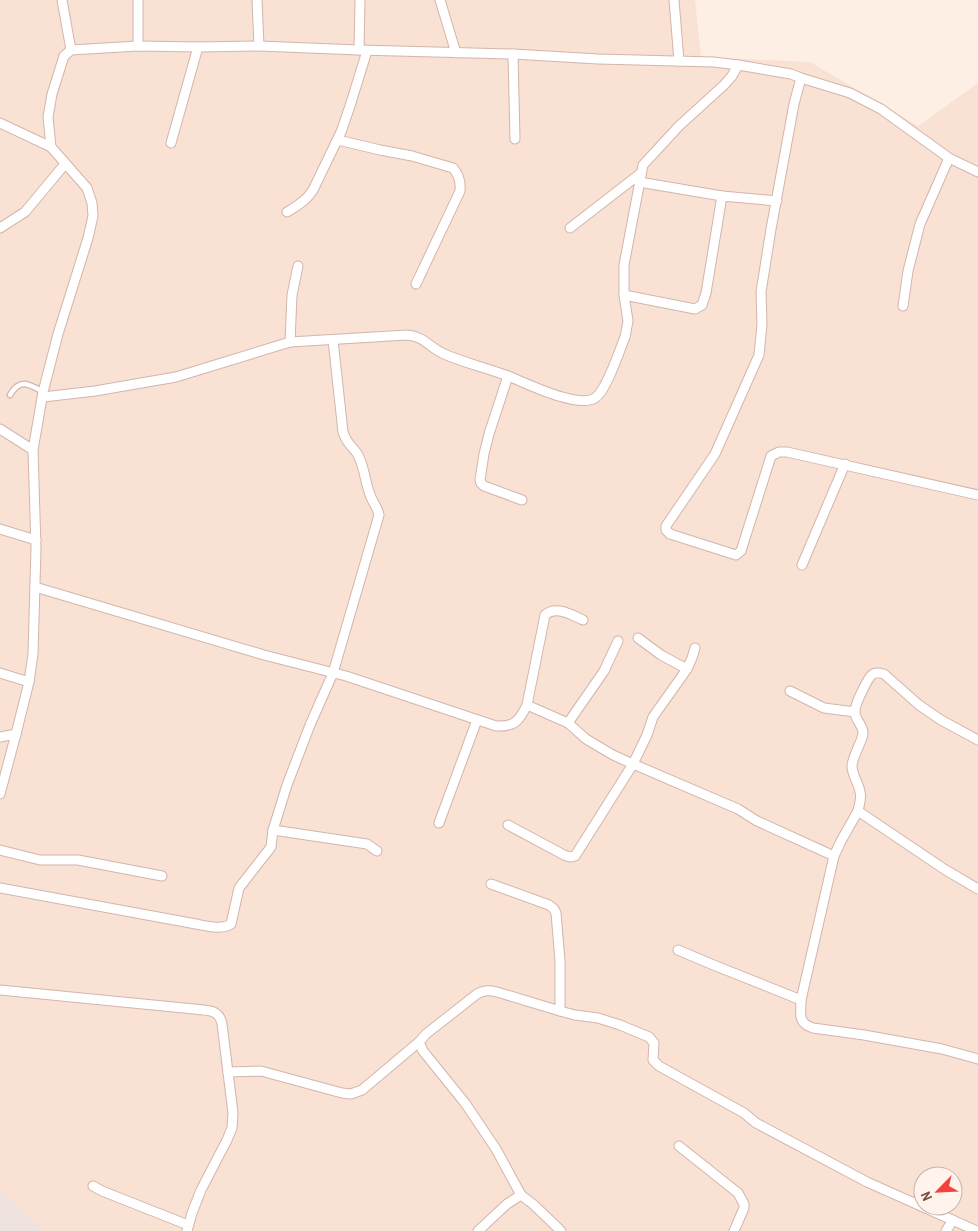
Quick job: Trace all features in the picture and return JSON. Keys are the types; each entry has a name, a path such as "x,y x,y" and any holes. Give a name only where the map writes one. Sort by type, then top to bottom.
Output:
{"street":[{"path":"62,0 71,50"},
{"path":"138,0 138,46"},
{"path":"257,0 259,46"},
{"path":"287,212 310,196 338,140 350,106 363,50 360,0"},
{"path":"440,0 456,53"},
{"path":"674,0 679,61"},
{"path":"51,147 48,117 52,94 64,56 71,50 138,46 259,46 714,62 791,74 850,92 864,99 949,158 978,172"},
{"path":"171,143 198,47"},
{"path":"513,54 515,139"},
{"path":"43,394 95,391 176,378 290,342 413,335 445,354 562,397 588,400 596,398 607,382 625,337 628,321 624,295 624,265 643,165 679,126 724,85 738,65"},
{"path":"801,78 794,104 777,201 770,229 761,292 762,324 759,355 715,454 666,526 666,530 670,534 736,555 741,551 771,456 779,452 845,464 978,494"},
{"path":"0,123 51,147 87,188 92,203 93,216 58,334 43,394 33,450 36,540 33,654 29,682 0,794"},
{"path":"338,140 412,156 453,168 457,172 461,184 460,191 416,284"},
{"path":"903,306 908,271 920,224 949,158"},
{"path":"0,228 25,212 65,164"},
{"path":"570,228 641,173"},
{"path":"639,182 722,196 777,201"},
{"path":"624,295 695,309 702,305 706,294 722,196"},
{"path":"290,342 292,295 298,266"},
{"path":"0,888 196,924 227,927 232,922 239,888 272,847 273,830 287,785 310,725 333,673 379,515 378,509 371,498 360,458 348,444 343,432 333,340"},
{"path":"508,376 489,434 480,480 484,486 522,500"},
{"path":"0,429 33,450"},
{"path":"802,565 845,464"},
{"path":"0,529 36,540"},
{"path":"35,588 264,655 333,673 496,726 509,726 518,720 527,705 545,615 550,611 559,611 583,620"},
{"path":"638,638 661,655 687,670"},
{"path":"568,723 604,671 618,640"},
{"path":"508,825 564,855 575,856 633,764 653,717 687,670 695,648"},
{"path":"0,673 29,682"},
{"path":"978,740 941,720 919,705 882,673 874,673 869,677 854,712 863,732 852,763 852,771 860,791 858,811 834,856 801,1000 800,1016 807,1026 942,1049 978,1059"},
{"path":"790,691 824,708 854,712"},
{"path":"527,705 568,723 586,739 613,755 738,809 757,821 834,856"},
{"path":"438,823 477,720"},
{"path":"0,737 16,734"},
{"path":"858,811 944,869 978,889"},
{"path":"273,830 367,844 377,851"},
{"path":"0,850 40,860 78,860 162,876"},
{"path":"491,884 549,905 554,909 556,913 560,961 560,1011"},
{"path":"678,950 801,1000"},
{"path":"0,990 213,1011 221,1018 233,1113 232,1128 201,1190 187,1228 93,1186"},
{"path":"228,1072 261,1071 351,1094 362,1090 426,1034 478,994 488,990 575,1015 598,1018 649,1037 654,1043 653,1060 659,1066 744,1113 756,1123 867,1182 977,1231"},
{"path":"419,1042 421,1048 465,1103 496,1149 521,1196 534,1204 561,1231"},
{"path":"680,1146 738,1193 744,1208 734,1231"},
{"path":"478,1231 507,1204 521,1196"},
{"path":"946,1231 953,1220"}],"lane":[{"path":"10,395 14,387 22,384 29,384 43,394"}],"shaded area":[{"path":"0,0 695,0 701,57 810,62 918,126 978,83 978,1231 0,1231"},
{"path":"0,1191 42,1229 44,1231 0,1231"}]}
